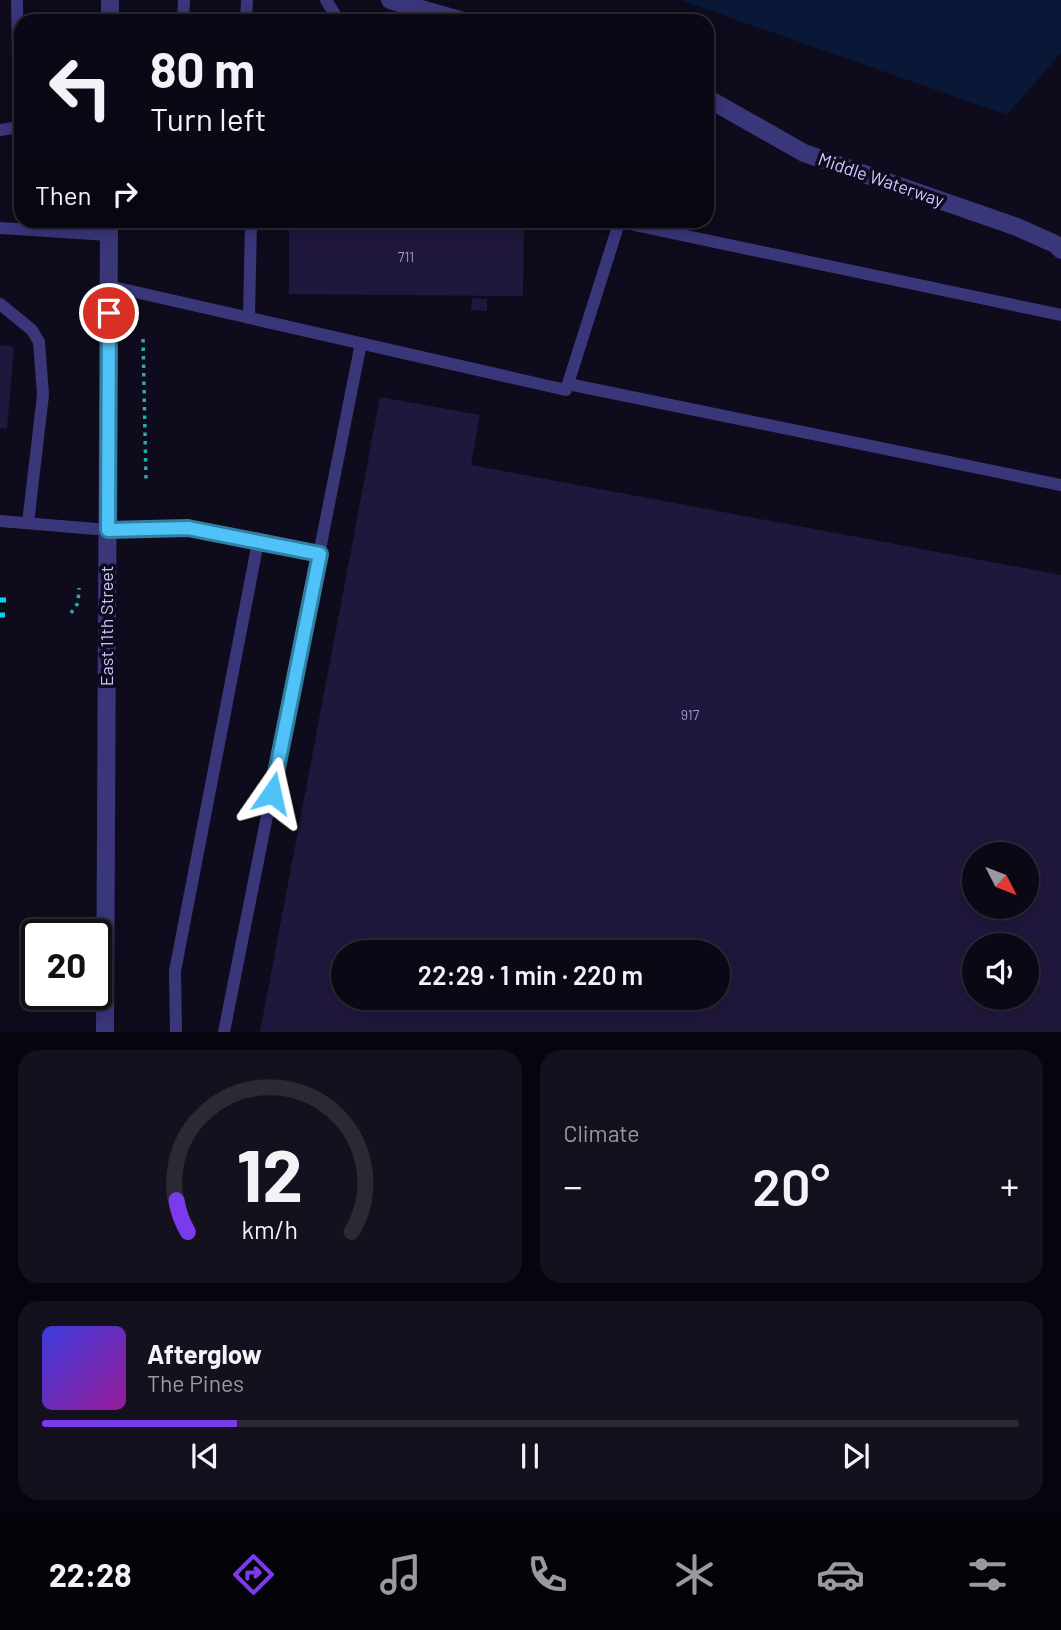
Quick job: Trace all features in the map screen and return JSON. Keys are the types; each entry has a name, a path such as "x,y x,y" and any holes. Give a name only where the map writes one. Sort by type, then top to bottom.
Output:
{"street":[{"path":"390,0 439,14"},
{"name":"Middle Waterway","path":"714,102 804,153 1017,227 1055,244 1061,250"},
{"name":"East 11th Street","path":"105,1031 109,228"}],"lane":[{"path":"0,228 109,228"},
{"path":"249,318 251,228"},
{"path":"109,286 566,390 618,228"},
{"path":"653,228 1061,315"},
{"path":"0,304 32,330 39,342 43,395 28,523"},
{"path":"224,1031 361,343"},
{"path":"568,384 1061,485"},
{"path":"0,521 108,530 188,528 320,554"},
{"path":"176,1031 175,971 258,542"}],"path":[{"path":"143,339 146,479"},
{"path":"71,612 78,603 79,588"}],"water":[{"path":"680,0 1061,0 1061,53 1007,115"}],"building":[{"path":"289,228 524,228 523,296 289,294"},
{"path":"472,298 487,299 487,311 471,310"},
{"path":"0,345 14,347 7,429 0,428"},
{"path":"380,397 480,415 471,465 1061,575 1061,1032 260,1032"}],"railway":[{"path":"0,600 6,600"},
{"path":"0,615 5,615"}],"route":[{"path":"109,313 108,530 188,528 320,554 272,793"}]}
